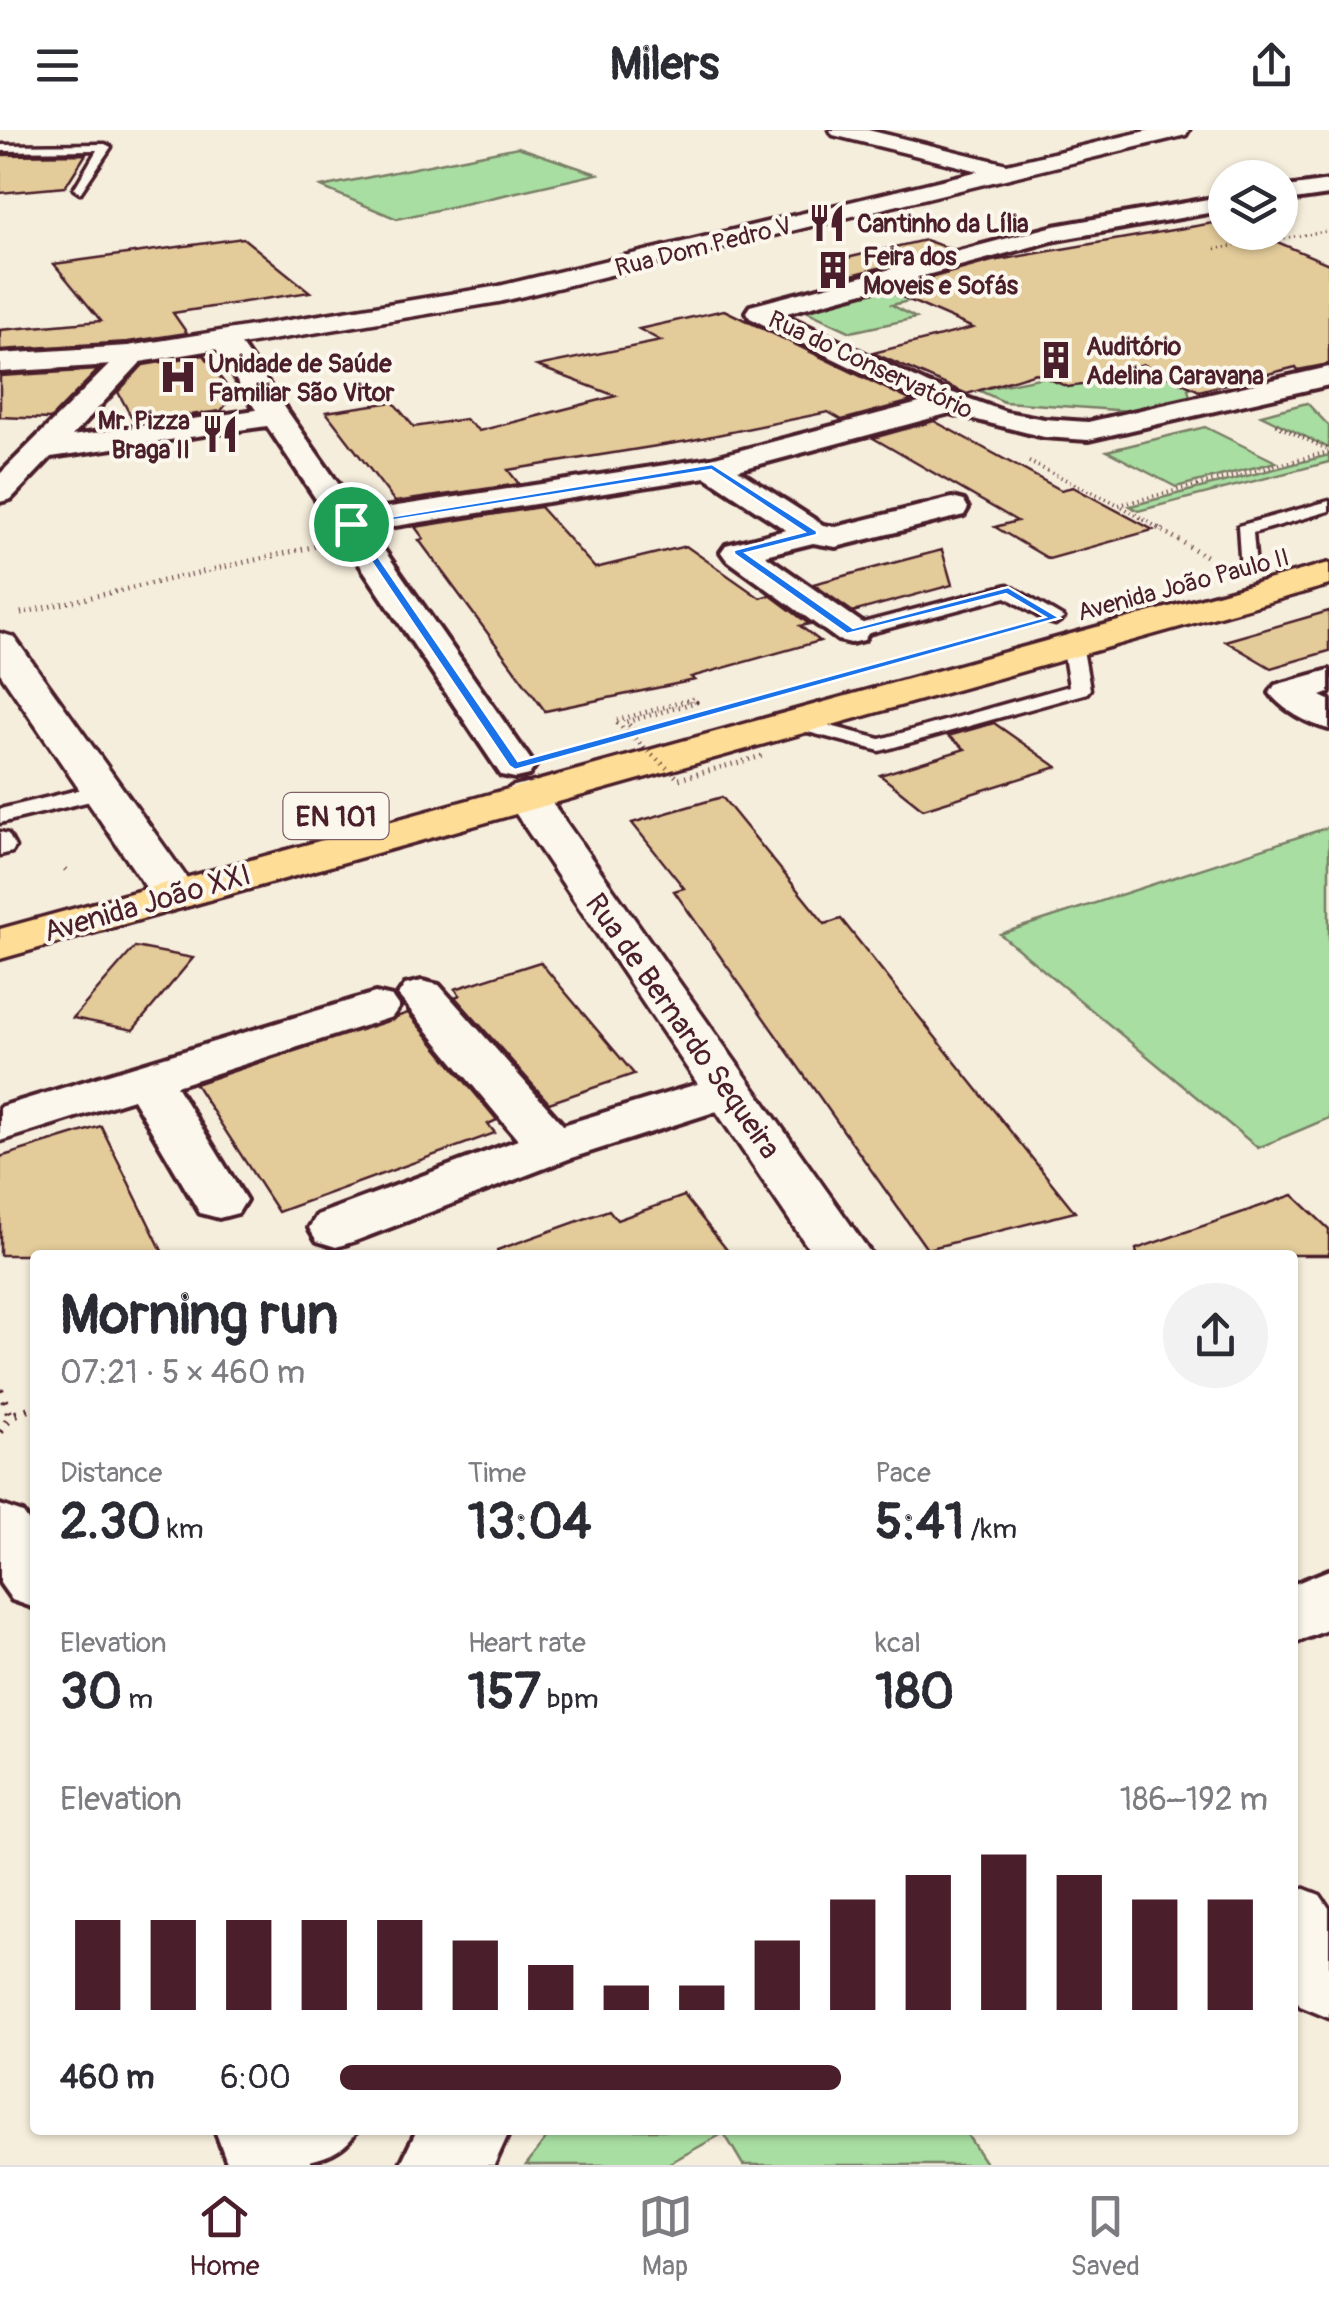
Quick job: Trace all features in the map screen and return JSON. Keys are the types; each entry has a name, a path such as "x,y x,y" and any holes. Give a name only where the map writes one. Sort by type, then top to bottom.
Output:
{"main road":[{"name":"Avenida João Paulo II","path":"520,781 792,722 1063,631 1228,562 1329,544"},
{"name":"Avenida João Paulo II","path":"520,781 1063,631 1329,574"},
{"name":"Avenida João XXI","path":"0,944 166,881 520,781"},
{"name":"Avenida João XXI","path":"0,909 166,881"}],"street":[{"path":"841,130 1006,171"},
{"name":"Rua Dom Pedro V","path":"0,363 128,356 499,294 1178,130"},
{"path":"1298,192 1329,188"},
{"name":"Rua do Conservatório","path":"1208,207 1054,233 758,312 951,404 1048,431 1088,431 1135,422 1329,376"},
{"name":"Rua de Bernardo Sequeira","path":"224,341 276,416 339,534 520,781 727,1092 839,1250"},
{"path":"0,492 128,356"},
{"path":"339,534 712,467 951,404"},
{"path":"44,449 276,416"},
{"path":"712,467 813,533"},
{"path":"851,632 738,552 813,533 836,536 952,508"},
{"path":"8,630 103,791 166,881"},
{"path":"1329,681 1289,693 1329,717"},
{"path":"0,1124 399,1001 552,1146"},
{"path":"146,1078 219,1200"},
{"path":"336,1228 552,1146 727,1092"},
{"path":"0,1531 30,1574"},
{"path":"1298,1613 1329,1598"},
{"path":"1298,1931 1329,1978"},
{"path":"258,2135 270,2165"},
{"path":"442,2165 466,2135"}],"lane":[{"path":"0,146 72,142"},
{"path":"0,146 105,146 80,189"},
{"path":"1228,562 1244,530 1329,506"},
{"path":"851,632 1008,590 1063,631"},
{"path":"0,816 103,791"},
{"path":"0,839 4,847 0,848"},
{"path":"270,2165 326,2135"}],"path":[{"path":"1298,236 1329,231"},
{"path":"1228,562 1119,505 1329,452"},
{"path":"8,630 339,534"},
{"path":"626,722 696,702 693,699 615,721 679,779 762,756"},
{"path":"0,1389 10,1416"},
{"path":"0,1432 10,1416 30,1409"}],"green space":[{"path":"518,147 597,174 397,219 321,187"},
{"path":"948,270 1019,294 950,291 892,305 916,318 851,332 806,311"},
{"path":"1131,358 1192,388 1188,389 1190,397 1130,411 1004,402 978,390 1044,377 1068,387 1127,371 1110,363"},
{"path":"1307,403 1329,426 1329,448 1261,415"},
{"path":"1205,427 1276,462 1176,487 1107,451"},
{"path":"1329,455 1329,462 1138,511 1130,506"},
{"path":"1329,827 1329,1118 1258,1148 1000,934"},
{"path":"549,2135 720,2135 666,2165 526,2165"},
{"path":"725,2135 967,2135 987,2165 743,2165"}],"building":[{"path":"86,154 65,187 0,193 0,155"},
{"path":"1208,224 1208,250 1296,250 1329,264 1329,364 1298,370 1296,367 1199,391 1143,364 1088,384 1068,387 1036,373 967,394 873,353 973,328 886,290 992,261"},
{"path":"243,238 310,292 173,313 187,333 128,342 0,350 0,330 101,321 54,264"},
{"path":"925,240 951,249 852,275 825,263"},
{"path":"724,310 912,401 842,420 828,412 688,441 508,470 519,484 395,502 326,412 393,402 414,427 465,419 479,431 616,396 537,366 661,341 639,329"},
{"path":"204,355 233,395 221,411 134,422 118,392 143,365"},
{"path":"98,370 50,419 0,417 0,376"},
{"path":"934,421 1061,490 1073,487 1153,530 1049,559 995,527 1017,521 873,438"},
{"path":"540,507 595,568 686,546 760,598 770,595 809,624 800,626 820,641 691,677 695,680 545,711 419,540 424,539 415,527"},
{"path":"942,550 952,585 853,612 813,584"},
{"path":"1329,611 1329,651 1271,668 1225,641"},
{"path":"994,723 1057,767 923,809 880,775 965,749 948,736"},
{"path":"722,797 825,924 841,919 1075,1212 927,1249 674,891 684,888 632,823"},
{"path":"135,947 193,958 133,1030 73,1018"},
{"path":"540,962 634,1074 549,1103 455,997 460,995 455,989"},
{"path":"408,1013 497,1120 488,1124 495,1133 278,1212 195,1084"},
{"path":"101,1126 162,1250 30,1250 30,1255 0,1255 0,1157"},
{"path":"1293,1195 1329,1229 1329,1255 1298,1255 1298,1250 1136,1249"},
{"path":"684,1196 727,1250 497,1250 609,1210 617,1220"}],"place":[{"name":"Cantinho da Lília","path":"827,223"},
{"name":"Feira dos Moveis e Sofás","path":"833,270"},
{"name":"Auditório Adelina Caravana","path":"1056,360"},
{"name":"Unidade de Saúde Familiar São Vitor","path":"178,377"},
{"name":"Mr. Pizza Braga II","path":"220,434"}],"route":[{"path":"712,467 813,533 738,552 851,632 1008,590 1055,618 515,766 351,524 712,467"}]}
